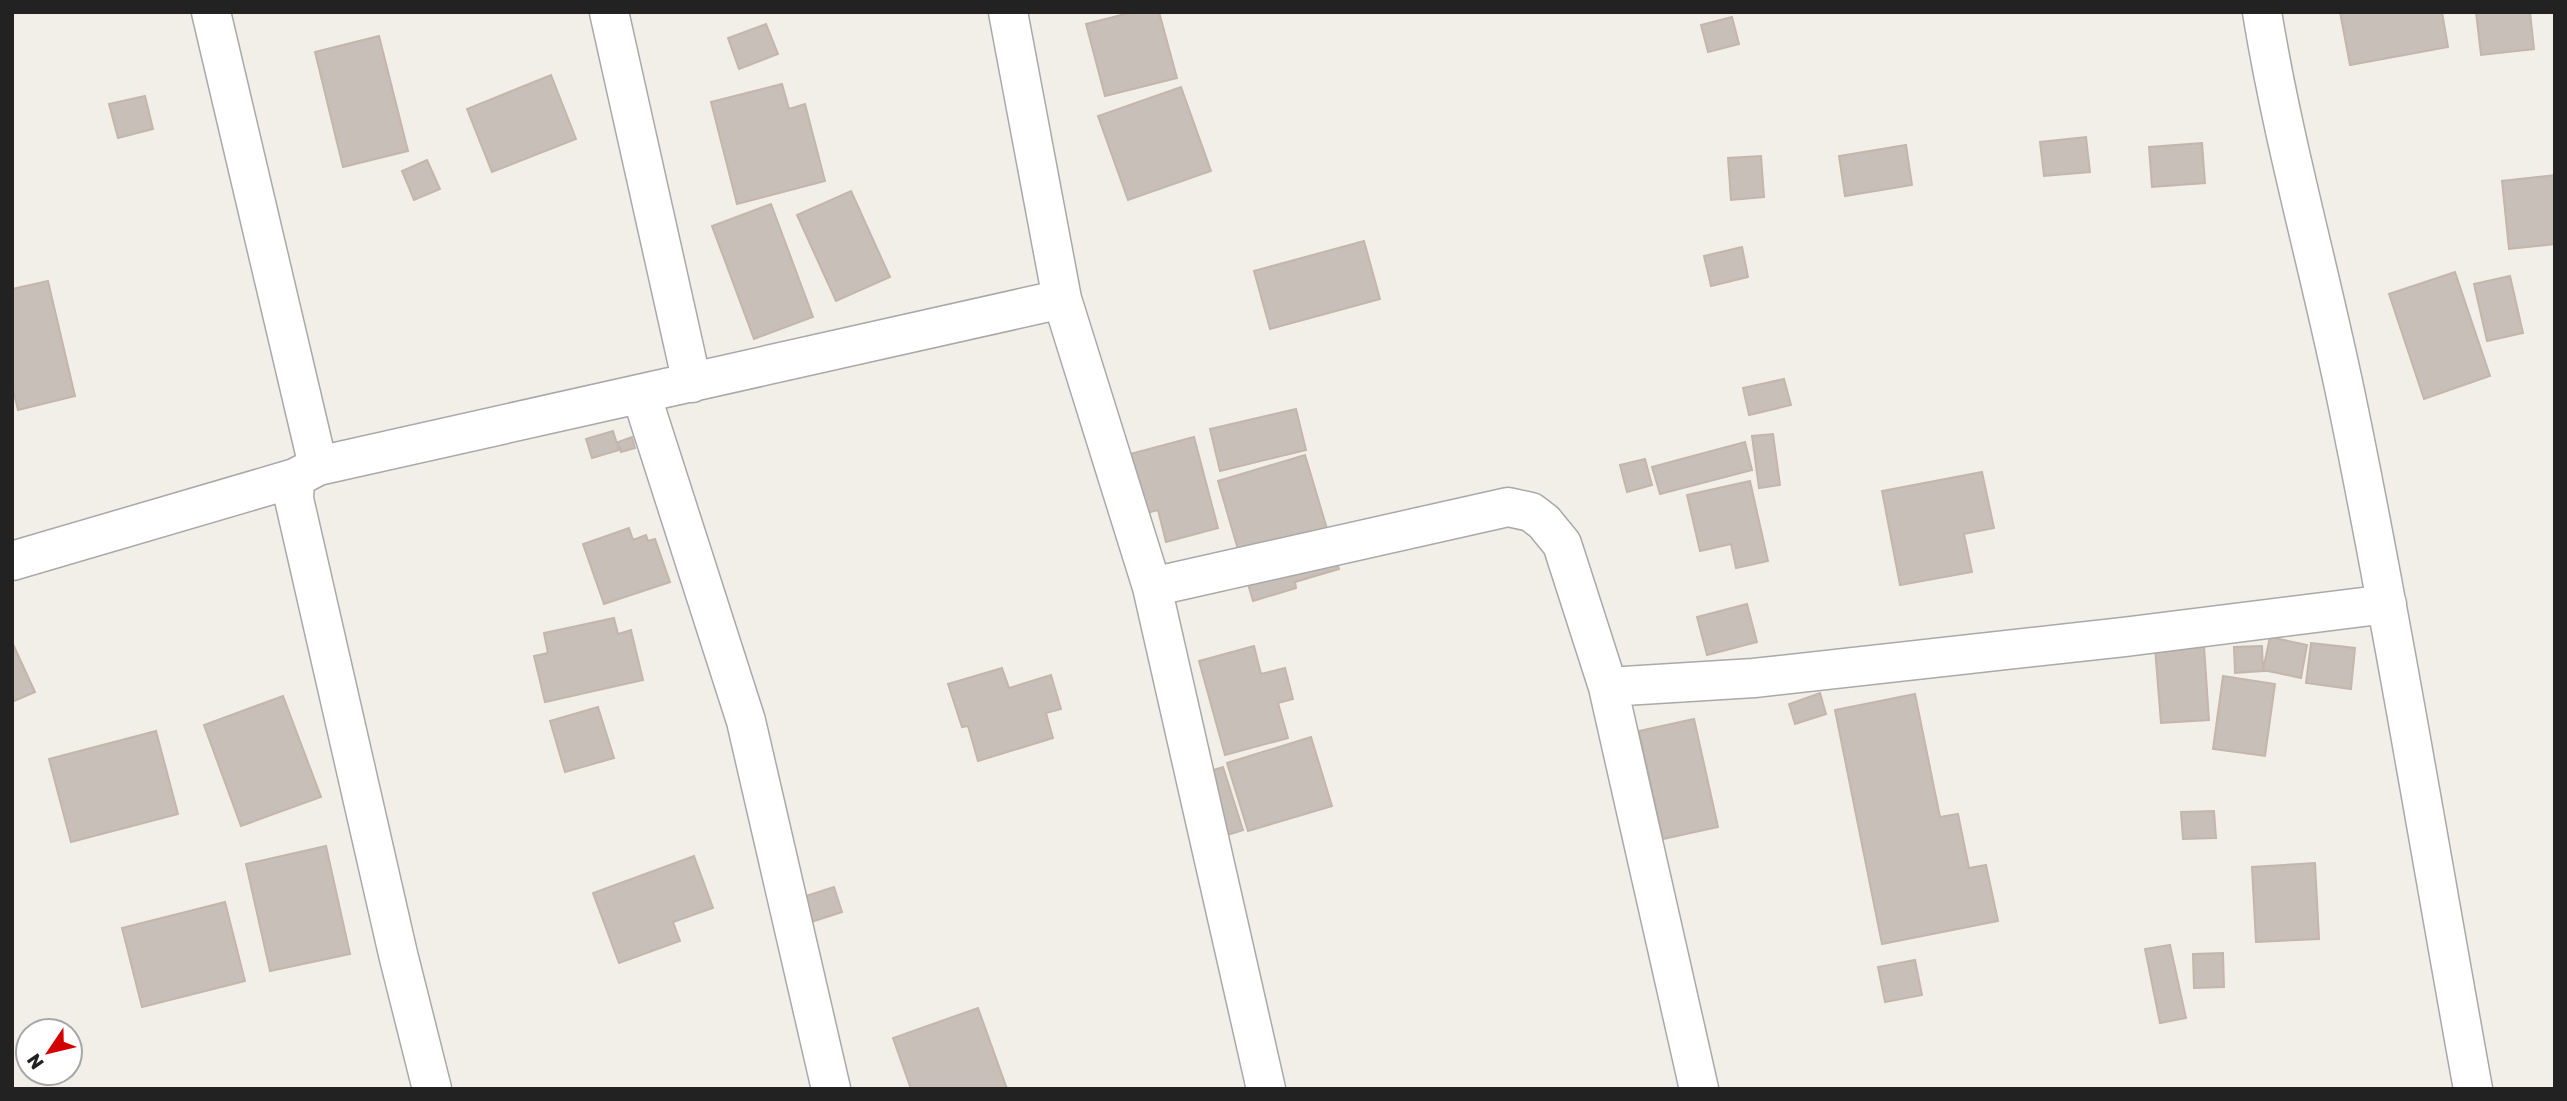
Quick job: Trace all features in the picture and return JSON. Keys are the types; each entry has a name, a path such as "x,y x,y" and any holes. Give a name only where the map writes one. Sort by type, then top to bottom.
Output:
{"street":[{"path":"211,12 307,472 294,499 395,941 432,1089"},
{"path":"609,12 692,383"},
{"path":"1009,12 1062,299 1152,587 1266,1089"},
{"path":"2262,12 2274,90 2349,407 2387,604 2473,1089"},
{"path":"12,561 307,472 1062,299"},
{"path":"641,394 746,721 831,1089"},
{"path":"1152,587 1508,507 1531,512 1544,522 1562,544 1608,687 1699,1089"},
{"path":"1608,687 1754,678 2124,637 2387,604"}],"building":[{"path":"1133,12 1159,12 1177,78 1105,96 1086,24"},
{"path":"2340,12 2442,12 2448,47 2350,65"},
{"path":"2476,12 2530,12 2534,49 2481,55"},
{"path":"1732,17 1739,44 1708,52 1701,25"},
{"path":"766,24 778,54 739,69 728,38"},
{"path":"379,36 408,151 343,167 315,52"},
{"path":"551,75 576,139 492,172 467,109"},
{"path":"782,84 789,109 805,104 825,181 737,204 711,102"},
{"path":"1181,87 1211,171 1128,200 1098,116"},
{"path":"145,96 153,129 118,138 109,104"},
{"path":"2086,137 2090,172 2044,176 2040,142"},
{"path":"2202,143 2205,183 2152,187 2149,147"},
{"path":"1906,145 1912,185 1845,196 1839,156"},
{"path":"1761,156 1764,197 1731,200 1728,158"},
{"path":"427,160 440,189 414,200 402,171"},
{"path":"2555,175 2555,244 2509,249 2502,181"},
{"path":"851,191 890,277 836,301 797,215"},
{"path":"771,204 813,317 754,339 712,226"},
{"path":"1364,241 1380,299 1270,329 1254,271"},
{"path":"1742,247 1748,277 1711,286 1704,256"},
{"path":"2455,272 2490,376 2424,399 2389,294"},
{"path":"2510,276 2523,333 2487,341 2474,284"},
{"path":"48,281 75,396 18,410 12,386 12,289"},
{"path":"1784,379 1791,405 1749,415 1743,388"},
{"path":"1296,409 1306,450 1220,471 1210,429"},
{"path":"613,431 619,450 592,458 586,439"},
{"path":"1773,434 1780,485 1759,488 1752,436"},
{"path":"632,437 635,448 621,452 618,442"},
{"path":"1194,437 1218,528 1166,542 1158,510 1139,515 1123,456"},
{"path":"1745,442 1752,470 1660,494 1652,467"},
{"path":"1305,455 1339,569 1295,582 1296,588 1253,601 1218,481"},
{"path":"1645,459 1652,485 1627,492 1620,465"},
{"path":"1982,472 1994,528 1964,534 1972,572 1900,585 1882,491"},
{"path":"1750,481 1768,561 1736,568 1731,544 1700,551 1687,495"},
{"path":"629,528 633,540 646,535 648,541 655,539 670,582 604,604 583,544"},
{"path":"1747,604 1757,642 1707,655 1697,617"},
{"path":"614,618 618,634 631,630 643,680 545,702 534,656 548,653 544,633"},
{"path":"2270,637 2307,645 2301,678 2263,670"},
{"path":"12,642 35,692 12,702"},
{"path":"2311,643 2355,648 2351,689 2306,683"},
{"path":"1254,646 1261,674 1285,668 1293,699 1278,703 1288,738 1225,755 1199,661"},
{"path":"2204,646 2209,720 2161,723 2155,648"},
{"path":"2262,646 2263,671 2235,673 2234,647"},
{"path":"1002,668 1009,688 1051,675 1061,709 1046,713 1053,738 978,761 968,726 962,727 948,684"},
{"path":"2223,676 2275,684 2265,756 2213,749"},
{"path":"1820,693 1826,714 1795,724 1789,704"},
{"path":"1915,694 1940,817 1958,814 1969,868 1986,865 1998,921 1882,944 1835,710"},
{"path":"283,696 321,797 241,826 204,725"},
{"path":"598,707 614,758 565,772 550,721"},
{"path":"1694,719 1718,827 1663,839 1639,731"},
{"path":"156,731 178,814 71,842 49,759"},
{"path":"1311,737 1332,806 1248,831 1227,763"},
{"path":"1223,767 1243,830 1218,838 1198,775"},
{"path":"2214,811 2216,838 2183,839 2181,812"},
{"path":"326,846 350,954 270,971 246,864"},
{"path":"694,856 713,908 673,922 680,941 619,963 593,893"},
{"path":"2315,863 2319,939 2256,942 2252,867"},
{"path":"834,887 842,912 805,924 797,899"},
{"path":"225,902 245,981 142,1007 122,928"},
{"path":"2170,945 2186,1018 2160,1023 2145,949"},
{"path":"2223,953 2224,987 2194,988 2193,954"},
{"path":"1915,960 1922,995 1885,1002 1878,967"},
{"path":"978,1008 1007,1089 911,1089 893,1038"}]}
